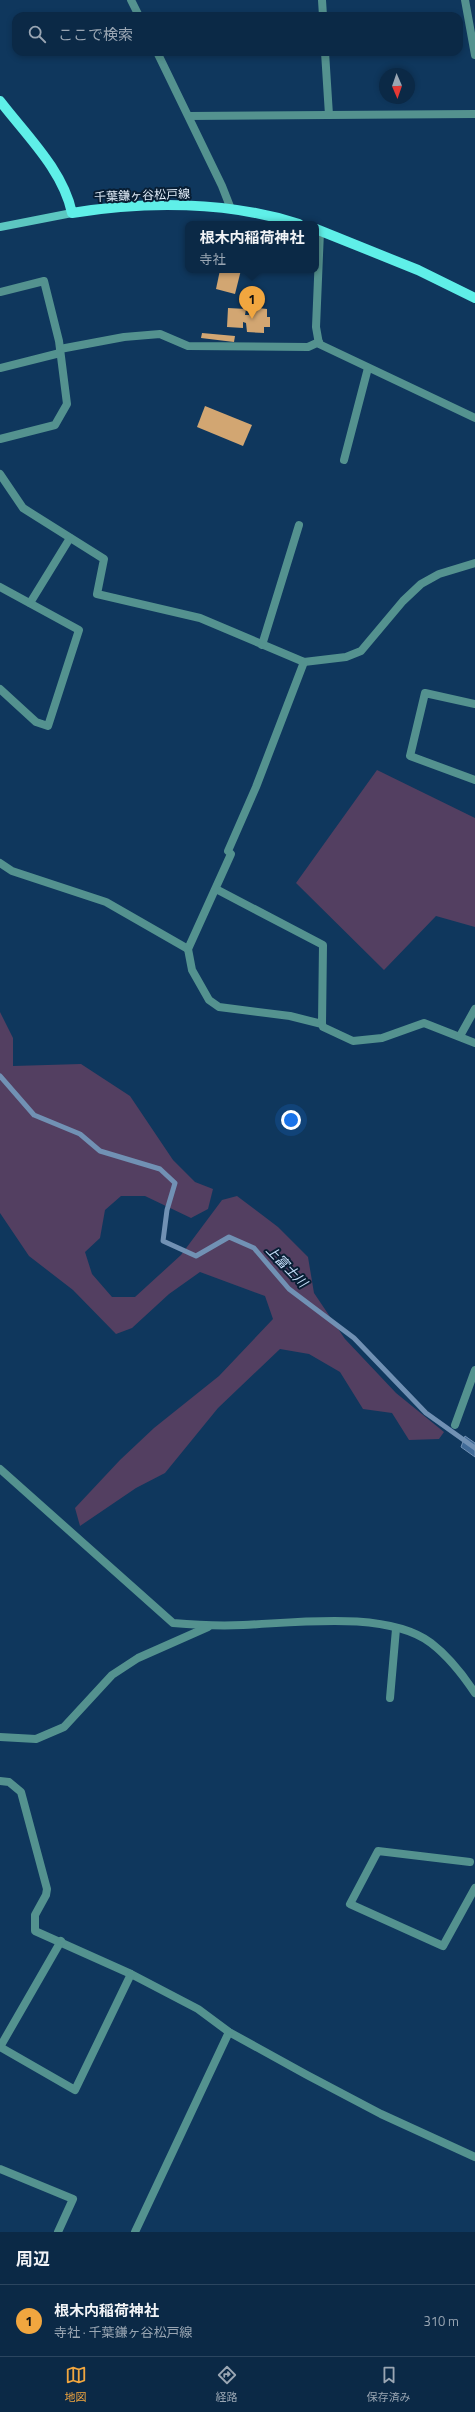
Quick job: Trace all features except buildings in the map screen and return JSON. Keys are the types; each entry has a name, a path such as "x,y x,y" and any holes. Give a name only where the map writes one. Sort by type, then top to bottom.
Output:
{"main road":[{"path":"0,101 52,168 68,194 72,213 0,227"},
{"name":"千葉鎌ヶ谷松戸線","path":"72,213 135,206 202,206 231,209 277,217 290,221"},
{"path":"319,230 418,270 475,298"}],"street":[{"path":"131,0 137,12"},
{"path":"322,0 323,12"},
{"path":"465,0 475,55"},
{"path":"159,56 189,116 231,209"},
{"path":"325,56 329,115"},
{"path":"189,116 475,114"},
{"path":"317,273 316,327 319,344 475,418"},
{"path":"0,292 44,281 60,351 67,404 55,425 0,439"},
{"path":"0,368 60,351 124,337 160,334 188,346 308,347 319,342"},
{"path":"344,460 368,368"},
{"path":"0,474 23,508 104,559 97,594 200,618 304,662 346,657 361,651 403,601 421,584 439,574 475,563"},
{"path":"262,645 299,525"},
{"path":"30,603 70,538"},
{"path":"0,587 79,630 48,726 36,722 0,689"},
{"path":"304,662 256,787 235,832 228,851 231,854 188,949 192,970 209,1000 219,1007 290,1016 322,1024"},
{"path":"475,704 425,692 410,756 475,780"},
{"path":"0,863 12,871 106,902 188,949"},
{"path":"216,889 323,945 323,1028 353,1041 382,1038 424,1023 460,1036 475,1044"},
{"path":"460,1036 475,1009"},
{"path":"455,1425 475,1370"},
{"path":"0,1469 173,1623 208,1626 324,1621 359,1622 396,1629 411,1633 430,1643 449,1660 475,1693"},
{"path":"0,1737 36,1740 64,1727 112,1675 138,1658 208,1626"},
{"path":"390,1698 396,1629"},
{"path":"0,1781 9,1782 21,1792 47,1889 46,1895 35,1915 35,1931 61,1941 131,1974 198,2009 229,2032 381,2114 475,2157"},
{"path":"470,1862 378,1851 350,1904 443,1946 475,1888"},
{"path":"61,1941 0,2047 75,2090 131,1974"},
{"path":"135,2232 229,2032"},
{"path":"0,2169 73,2199 58,2232"}],"shaded area":[{"path":"377,770 475,818 475,927 436,916 384,970 296,883"},
{"path":"0,1012 13,1038 13,1066 81,1064 130,1096 173,1160 195,1182 213,1189 208,1209 191,1218 145,1196 121,1196 105,1210 100,1238 85,1252 92,1274 112,1297 135,1297 181,1255 222,1200 237,1196 278,1227 308,1257 314,1293 345,1339 396,1393 444,1432 439,1439 409,1440 392,1413 363,1409 340,1372 309,1354 280,1349 218,1408 165,1473 136,1488 80,1526 75,1508 120,1460 154,1428 219,1376 273,1319 265,1296 200,1272 169,1294 132,1328 116,1334 73,1290 29,1256 0,1213"}],"water":[{"path":"465,1436 475,1443 475,1457 461,1447"}],"waterway":[{"name":"上富士川","path":"0,1076 34,1115 80,1134 100,1151 160,1169 175,1183 167,1210 163,1241 196,1256 229,1237 254,1248 289,1289 354,1338 426,1413 475,1448"}],"place":[{"name":"根木内稲荷神社","path":"252,319"}]}
